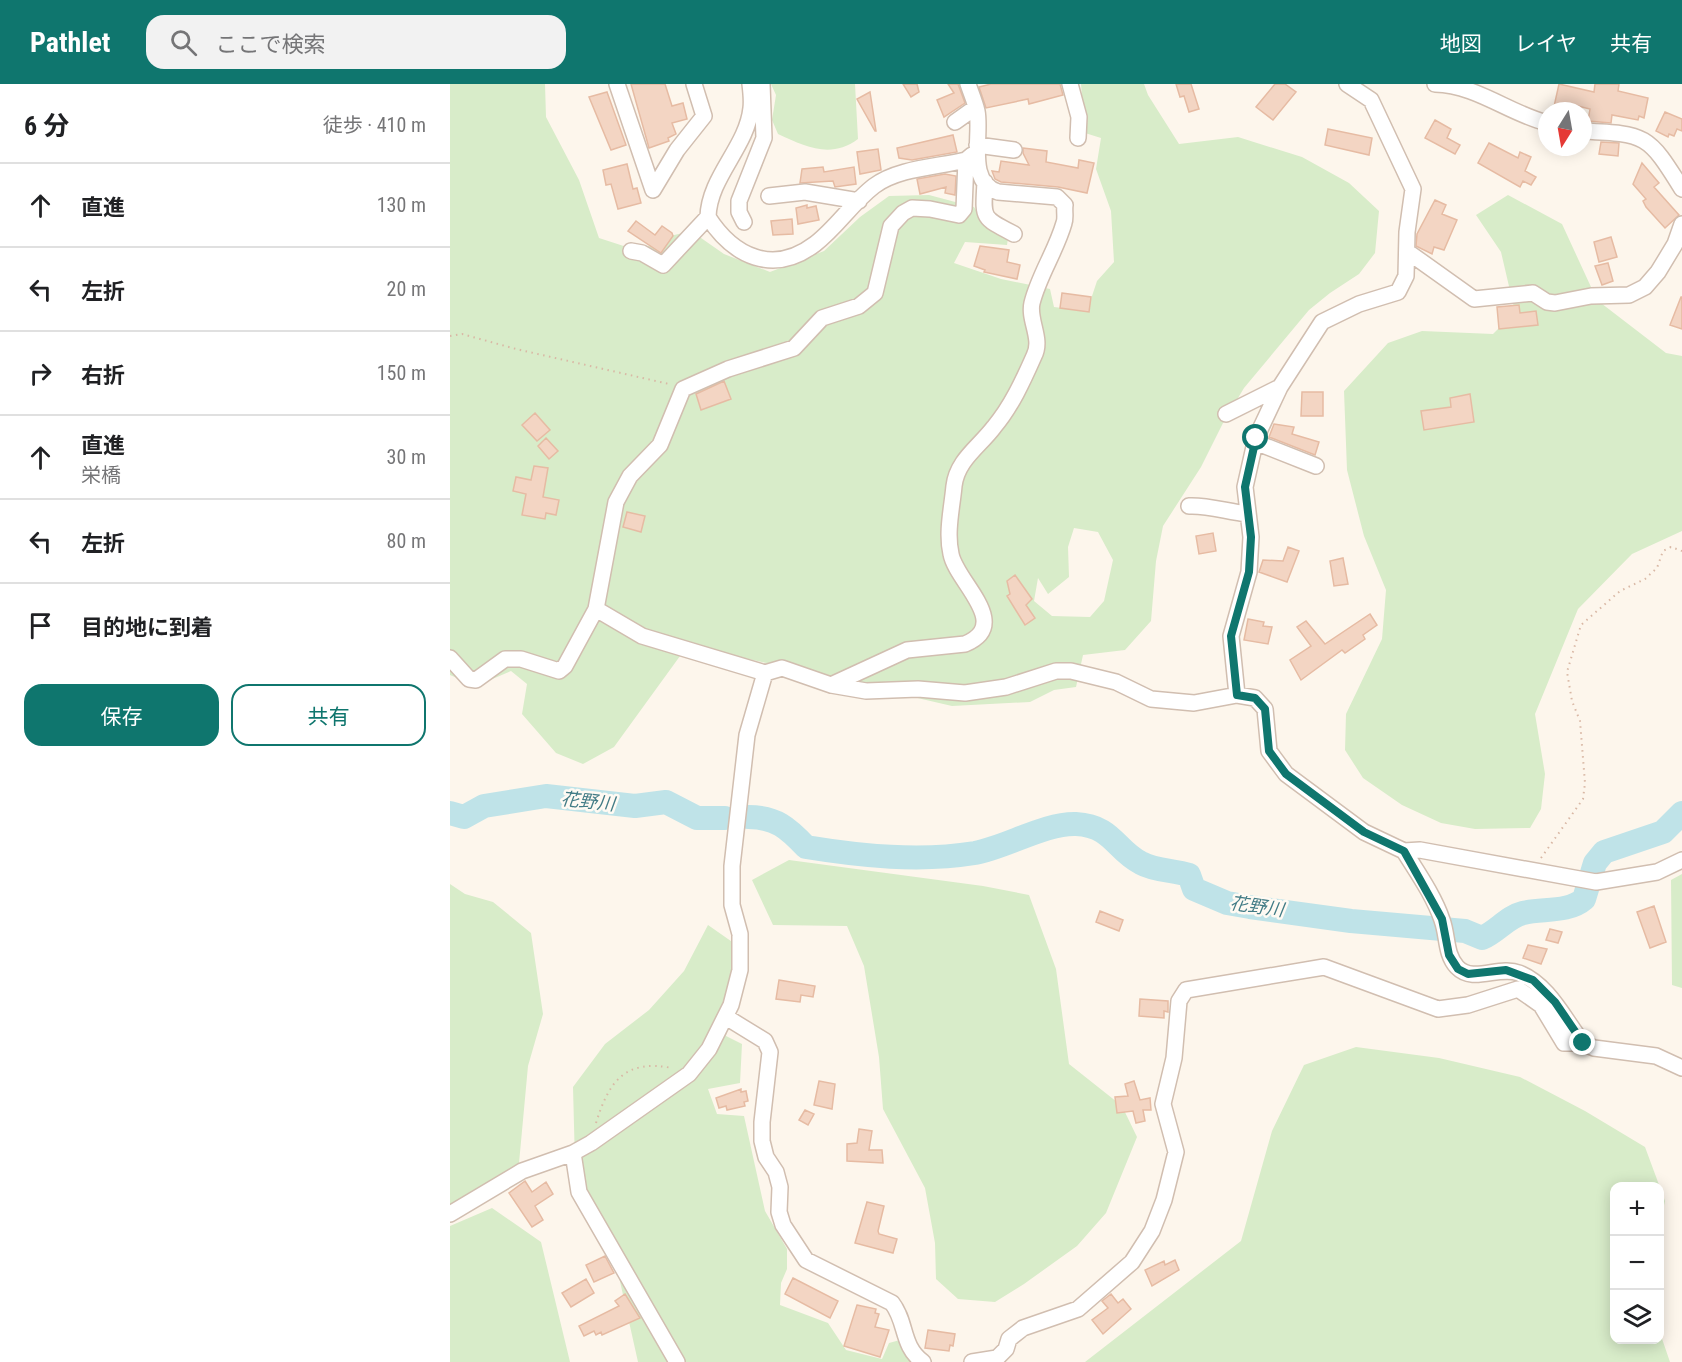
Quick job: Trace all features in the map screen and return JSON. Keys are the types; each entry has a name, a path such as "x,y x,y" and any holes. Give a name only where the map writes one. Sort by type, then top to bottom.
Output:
{"street":[{"path":"617,84 653,190 676,150 704,116 694,84"},
{"path":"750,84 751,108 745,130 708,202 708,217 736,250 755,258 776,259 791,256 814,244 875,186 899,174 973,152 1014,150"},
{"path":"744,222 739,212 739,201 764,138 762,84"},
{"path":"450,658 469,679 476,680 505,659 521,659 559,671 565,666 596,609 616,502 630,476 660,445 683,389 728,369 794,348 822,318 859,306 875,293 891,226 903,213 912,208 959,215 964,208 973,152 979,132 976,107 968,84"},
{"path":"1070,84 1079,117 1078,138"},
{"path":"1237,695 1231,636 1249,572 1251,537 1245,487 1255,442 1280,387 1322,322 1359,304 1398,292 1406,276 1407,232 1413,189 1371,100 1347,84"},
{"path":"1436,84 1449,84 1482,94 1523,117 1538,121"},
{"path":"956,122 976,107"},
{"path":"1592,131 1628,133 1644,138 1664,159 1682,189"},
{"path":"831,685 907,650 965,644 973,641 983,628 984,611 951,557 948,537 955,477 964,460 994,427 1016,393 1036,353 1037,335 1031,306 1038,282 1065,222 1065,205 1057,197 991,190 985,182 973,152"},
{"path":"985,182 983,211 989,221 1014,234"},
{"path":"769,196 805,192 859,201"},
{"path":"631,250 642,253 663,265 708,217"},
{"path":"1408,252 1474,299 1533,293 1547,302 1555,303 1591,296 1629,295 1644,287 1658,272 1670,253 1682,224"},
{"path":"1226,414 1280,387"},
{"path":"1255,442 1316,466"},
{"path":"1189,506 1203,505 1219,511 1248,514"},
{"path":"596,609 642,636 765,673 782,668 831,685 866,691 918,689 971,693 1006,687 1056,671 1071,671 1116,682 1150,699 1194,703 1237,695 1255,698 1265,709 1269,751 1286,774 1364,832 1404,851 1420,850 1596,882 1657,872 1682,860"},
{"path":"450,1214 522,1171 573,1153 591,1143 689,1074 709,1049 726,1017 740,970 740,934 732,905 732,866 747,735 765,673"},
{"path":"1404,851 1442,919 1453,961 1468,974 1506,970 1533,980 1555,1002 1583,1043"},
{"path":"972,1362 997,1358 1006,1349 1009,1339 1023,1328 1061,1317 1078,1308 1132,1262 1152,1231 1164,1200 1176,1152 1163,1104 1174,1058 1179,1001 1186,990 1324,967 1438,1009 1468,1005 1518,989 1541,1005 1564,1043 1583,1043 1594,1048 1656,1056 1682,1068"},
{"path":"726,1017 765,1041 770,1052 762,1141 766,1157 776,1172 780,1187 779,1212 783,1225 806,1260 892,1303 900,1312 905,1340 913,1354 923,1362"},
{"path":"573,1153 579,1192 676,1362"}],"path":[{"path":"450,336 462,334 516,350 659,381 683,389"},
{"path":"1533,870 1582,799 1585,783 1580,721 1572,701 1567,672 1581,625 1620,591 1645,579 1657,568 1663,550 1671,547 1682,551"},
{"path":"591,1143 603,1101 624,1073 643,1065 678,1069 689,1074"}],"green space":[{"path":"450,84 545,84 546,117 579,180 599,238 639,251 666,237 691,231 724,254 770,272 824,251 860,217 889,196 929,195 974,207 985,225 1009,232 1007,245 965,242 954,263 1001,279 1050,289 1054,307 1087,311 1097,281 1114,262 1111,211 1096,169 1101,138 1085,133 1081,84 1144,84 1148,95 1179,144 1238,137 1302,157 1349,183 1379,211 1375,253 1359,274 1309,310 1244,388 1201,467 1163,526 1156,561 1151,621 1125,650 1083,655 1076,687 1054,690 1030,702 952,706 688,645 614,747 583,764 556,753 522,714 527,684 511,671 476,686 450,675","holes":["1074,528 1098,532 1113,560 1104,601 1090,617 1052,616 1034,601 1038,578 1048,594 1069,577 1068,547"]},
{"path":"771,84 855,84 858,139 848,145 828,150 808,147 778,134 772,120 776,95"},
{"path":"1508,195 1562,224 1597,300 1666,353 1682,356 1682,531 1632,554 1578,609 1535,714 1545,774 1541,809 1530,828 1475,829 1441,823 1402,805 1363,778 1345,750 1346,714 1382,639 1386,590 1364,536 1347,470 1344,391 1388,343 1422,331 1493,334 1515,312 1501,252 1476,215"},
{"path":"789,860 983,886 1029,895 1056,969 1069,1064 1122,1106 1137,1137 1106,1213 1077,1246 995,1302 958,1299 936,1279 935,1243 925,1188 883,1109 879,1057 864,966 847,926 773,925 752,880"},
{"path":"1682,874 1682,988 1672,985 1671,880"},
{"path":"450,884 465,894 493,902 531,933 543,1014 528,1066 518,1174 450,1213"},
{"path":"708,925 738,946 737,978 726,1036 742,1044 740,1083 708,1089 717,1114 744,1116 765,1211 787,1249 787,1269 781,1283 780,1305 828,1323 846,1350 882,1359 889,1343 900,1340 915,1362 638,1362 615,1259 575,1164 573,1087 605,1044 649,1010 684,971"},
{"path":"1356,1047 1439,1058 1520,1077 1585,1111 1645,1147 1658,1182 1610,1182 1610,1344 1664,1344 1670,1362 1085,1362 1241,1241 1272,1131 1304,1065"},
{"path":"492,1208 541,1242 570,1362 450,1362 450,1226"}],"building":[{"path":"631,84 665,84 672,106 683,103 687,119 672,123 676,134 668,138 669,141 649,148"},
{"path":"903,84 917,84 919,92 911,97"},
{"path":"948,84 958,84 965,103 944,117 937,100 954,93"},
{"path":"991,84 1060,84 1063,95 1029,104 1028,99 986,108 979,87"},
{"path":"1176,84 1191,84 1199,109 1189,112 1184,96 1180,97"},
{"path":"1275,84 1285,84 1296,92 1273,120 1256,107"},
{"path":"1559,84 1594,92 1595,84 1619,84 1618,91 1648,98 1644,118 1639,116 1638,120 1612,115 1611,123 1592,121 1592,102 1555,102"},
{"path":"607,92 626,145 611,150 589,97"},
{"path":"870,92 876,131 857,99"},
{"path":"1665,112 1682,119 1682,131 1677,129 1674,136 1669,134 1668,137 1656,131"},
{"path":"1435,120 1451,129 1447,138 1460,145 1455,154 1425,138"},
{"path":"1328,129 1372,138 1369,155 1325,145"},
{"path":"953,135 957,152 912,160 899,158 897,148"},
{"path":"1601,142 1619,143 1618,156 1599,154"},
{"path":"1489,143 1518,158 1520,152 1531,157 1525,171 1536,177 1531,185 1523,181 1520,187 1478,163"},
{"path":"1023,148 1047,151 1046,162 1078,168 1079,160 1094,163 1087,193 1058,187 1001,182 995,179 992,171 999,172 1001,161 1029,165"},
{"path":"878,149 881,170 860,174 857,152"},
{"path":"1642,163 1659,183 1654,187 1679,215 1665,228 1646,207 1643,201 1646,199 1633,184"},
{"path":"627,164 633,189 637,188 641,203 618,209 611,184 606,185 603,170"},
{"path":"823,167 824,172 854,167 856,184 835,187 833,181 800,183 802,169"},
{"path":"945,174 956,176 955,195 945,193 946,187 920,194 917,179"},
{"path":"1435,200 1446,205 1442,214 1457,220 1444,250 1434,247 1432,254 1416,246 1417,234"},
{"path":"807,205 807,208 816,206 819,220 798,224 796,208"},
{"path":"792,219 793,234 773,235 771,221"},
{"path":"636,221 655,235 662,226 672,233 673,236 661,253 628,231"},
{"path":"1611,237 1617,257 1599,262 1594,242"},
{"path":"980,246 1009,250 1007,262 1020,265 1017,279 984,272 985,270 974,266"},
{"path":"1608,263 1613,281 1602,285 1595,266"},
{"path":"1062,293 1091,297 1089,312 1060,308"},
{"path":"1682,297 1682,329 1670,325"},
{"path":"1519,305 1520,313 1536,311 1538,325 1499,329 1497,307"},
{"path":"724,381 731,399 701,410 696,394"},
{"path":"1302,392 1323,392 1323,416 1301,416"},
{"path":"1470,394 1474,422 1424,430 1421,411 1451,407 1450,398"},
{"path":"535,413 550,430 537,441 522,425"},
{"path":"1274,424 1294,427 1292,434 1319,442 1315,455 1269,437"},
{"path":"546,438 558,451 549,459 538,446"},
{"path":"534,466 548,468 543,497 559,500 556,515 546,513 545,519 522,515 526,494 513,491 516,477 531,480"},
{"path":"627,512 645,516 641,532 623,527"},
{"path":"1213,533 1216,551 1199,554 1196,536"},
{"path":"1288,547 1299,551 1287,582 1259,572 1263,560 1283,561"},
{"path":"1343,558 1348,584 1334,586 1330,561"},
{"path":"1015,575 1032,599 1026,605 1035,618 1025,625 1007,596 1010,594 1007,581"},
{"path":"1370,614 1377,625 1363,635 1365,639 1345,653 1342,650 1301,680 1290,660 1311,646 1297,627 1306,621 1325,644"},
{"path":"1248,619 1264,622 1263,626 1272,627 1268,644 1244,640"},
{"path":"1654,906 1666,942 1650,948 1637,912"},
{"path":"1100,911 1123,920 1119,931 1096,922"},
{"path":"1550,929 1562,932 1558,943 1546,940"},
{"path":"1528,945 1547,949 1541,964 1523,958"},
{"path":"779,980 815,986 813,997 801,995 800,1002 776,999"},
{"path":"1140,999 1168,1001 1168,1012 1164,1011 1164,1018 1139,1016"},
{"path":"819,1081 835,1084 832,1109 814,1105"},
{"path":"1134,1081 1140,1100 1150,1098 1151,1110 1143,1110 1145,1121 1136,1123 1133,1111 1117,1113 1115,1097 1128,1096 1125,1084"},
{"path":"741,1089 741,1092 746,1091 748,1101 744,1102 745,1106 727,1110 726,1106 719,1108 716,1098"},
{"path":"805,1110 814,1114 808,1125 799,1120"},
{"path":"859,1129 872,1131 869,1150 882,1150 883,1163 847,1161 847,1144 857,1143"},
{"path":"525,1181 532,1192 546,1182 553,1194 535,1206 543,1220 532,1227 509,1193"},
{"path":"867,1202 884,1206 878,1231 879,1234 897,1239 893,1253 855,1243"},
{"path":"605,1256 614,1273 594,1282 586,1265"},
{"path":"1175,1260 1179,1270 1152,1286 1145,1270 1164,1261 1165,1265"},
{"path":"793,1278 838,1301 830,1318 785,1294"},
{"path":"586,1279 594,1293 571,1307 562,1293"},
{"path":"625,1294 640,1318 602,1335 601,1332 596,1335 594,1331 584,1336 579,1326 619,1306 615,1301"},
{"path":"1111,1294 1118,1303 1123,1299 1131,1309 1103,1334 1092,1320 1108,1308 1102,1301"},
{"path":"857,1305 876,1309 875,1313 879,1314 875,1327 889,1330 880,1357 844,1346"},
{"path":"928,1330 955,1334 953,1346 950,1345 949,1351 925,1348"}],"waterway":[{"name":"花野川","path":"450,813 464,817 484,806 546,796 635,806 666,802 697,818 725,818"},
{"name":"花野川","path":"748,817 774,821 793,834 806,847 869,855 912,857 975,853 1052,827 1076,824 1098,829 1113,839 1132,858 1152,868 1189,875 1194,889 1227,903 1351,921 1465,931 1482,938 1517,915 1563,908 1578,903 1584,899 1595,863 1604,852 1663,832 1682,813"}],"route":[{"path":"1256,438 1245,487 1251,537 1249,572 1231,636 1237,695 1255,698 1265,709 1269,751 1286,774 1364,832 1404,851 1442,919 1449,955 1458,969 1468,974 1506,970 1533,980 1555,1002 1583,1043"}]}
